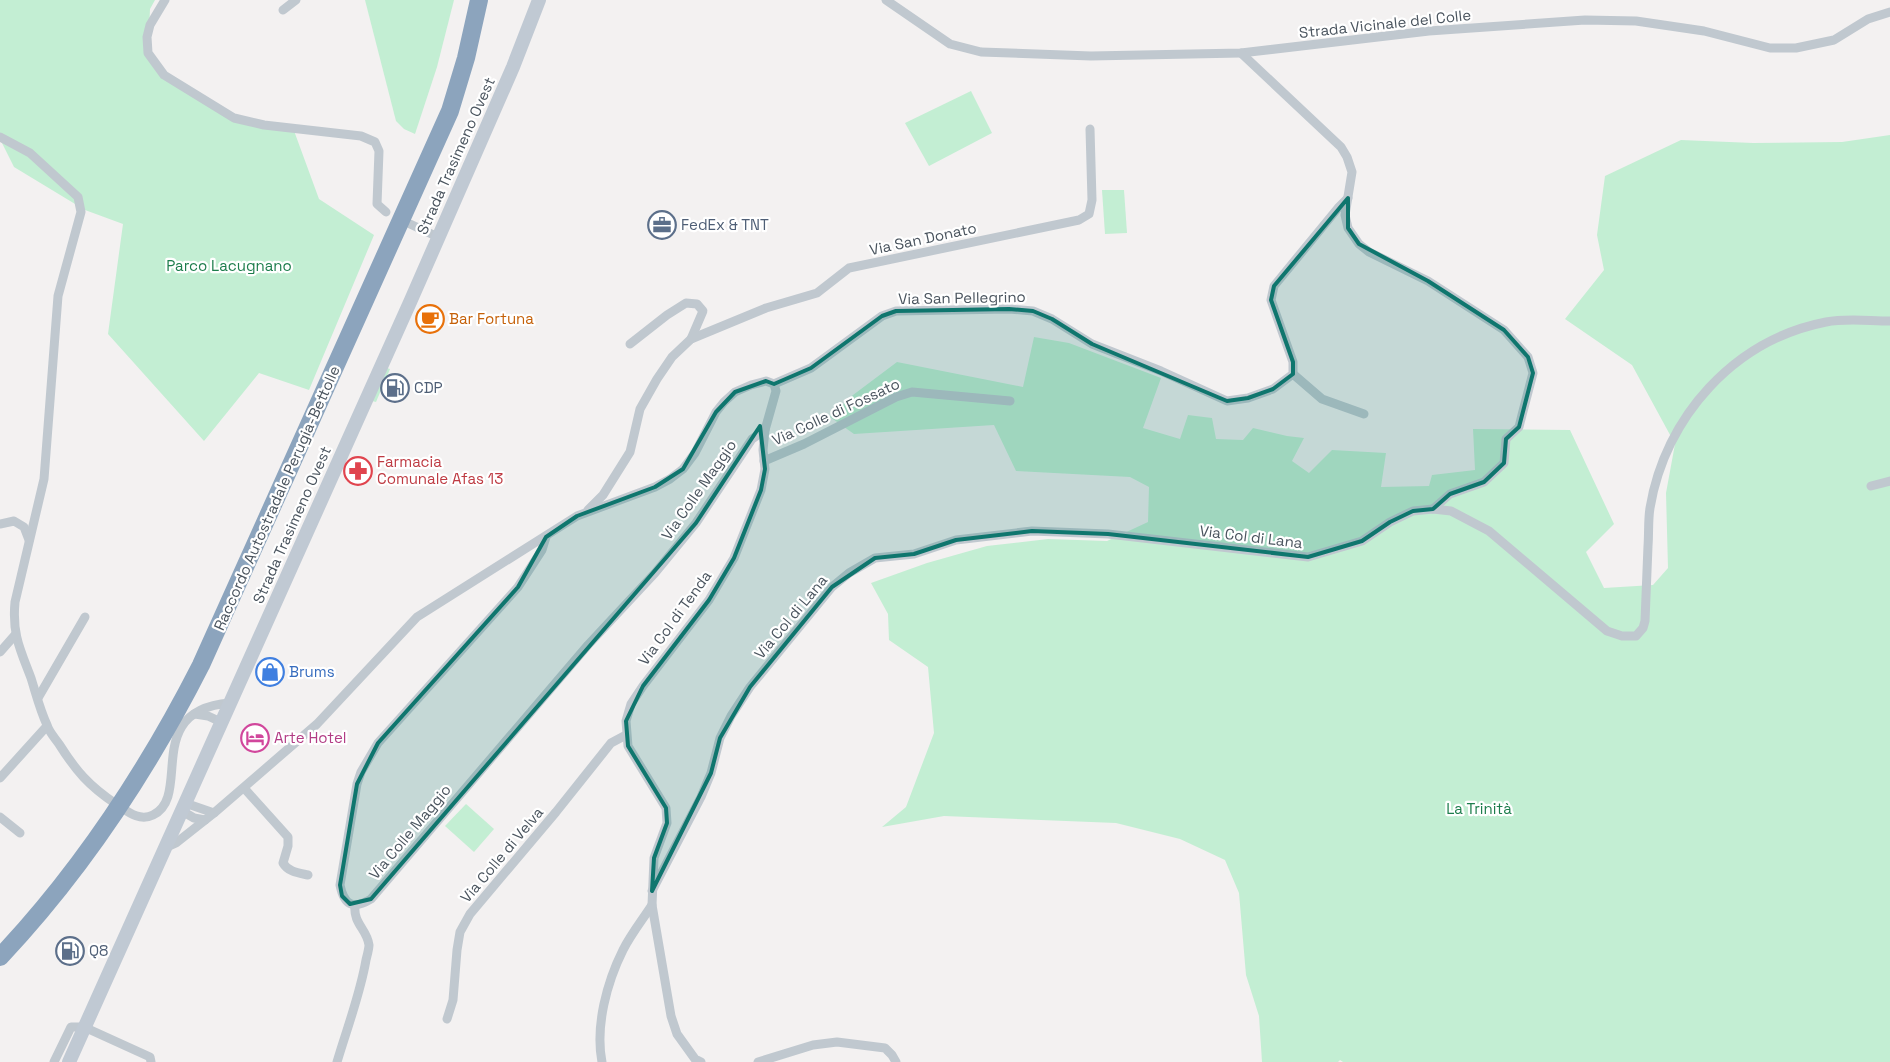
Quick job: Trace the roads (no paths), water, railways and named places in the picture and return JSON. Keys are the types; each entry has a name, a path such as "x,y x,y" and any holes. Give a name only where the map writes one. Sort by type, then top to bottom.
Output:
{"highway":[{"path":"0,944 20,923 96,824 133,769 193,661 437,118 458,51 469,0"},
{"name":"Raccordo Autostradale Perugia-Bettolle","path":"0,956 28,927 100,835 142,773 197,673 433,153 452,104 466,58 479,0"}],"main road":[{"name":"Strada Trasimeno Ovest","path":"69,1062 438,237 513,67 539,0"}],"street":[{"path":"164,0 150,25 147,37 148,53 164,75 234,118 264,125 361,136 375,142 379,151 377,204 386,212"},
{"path":"283,10 296,0"},
{"name":"Strada Vicinale del Colle","path":"886,0 950,44 981,52 1091,56 1241,53 1429,31 1585,20 1636,21 1704,31 1770,48 1796,48 1834,40 1868,19 1890,12"},
{"path":"1241,53 1341,147 1348,157 1352,172 1345,215 1348,228 1359,244 1369,252 1428,281 1504,330 1528,357 1533,373 1519,427 1506,439 1504,463 1484,482 1450,494 1433,509"},
{"name":"Via San Donato","path":"586,512 603,495 630,452 640,410 657,380 672,357 691,339 766,308 817,293 849,268 1079,220 1089,214 1092,200 1090,129"},
{"path":"0,137 30,153 78,197 81,212 58,296 44,479 15,602 13,618 15,635 47,726 72,764 94,789 140,818 156,814 165,804 176,739 180,728 194,714 211,706 230,703"},
{"path":"1348,198 1274,286 1271,300 1293,362 1293,374 1322,400 1364,414"},
{"path":"410,224 438,237"},
{"name":"Via San Donato","path":"630,344 686,302 697,304 703,311 691,339"},
{"name":"Via San Pellegrino","path":"774,384 811,368 882,316 896,311 1033,311 1052,319 1092,344 1161,372 1227,402 1248,398 1273,389 1293,374"},
{"name":"Via Col di Lana","path":"652,891 701,797 711,773 720,738 745,694 832,587 849,573 875,558 914,554 956,540 1032,531 1108,534 1308,557 1362,541 1390,522 1413,512 1433,509 1450,511 1488,530 1606,632 1622,636 1636,636 1643,628 1645,622 1650,510 1655,482 1668,447 1695,404 1722,374 1744,355 1791,332 1826,322 1890,321"},
{"path":"165,848 176,843 214,813 330,711 417,616 504,560 586,512 655,487 670,479 683,469 696,453 716,412 724,402 735,392 751,385 766,381 774,384"},
{"name":"Via Col di Tenda","path":"701,1062 695,1059 686,1048 677,1034 674,1025 652,905 654,858 668,823 666,808 628,746 626,721 631,704 678,638 709,600 734,558 761,490 765,469 763,450 765,430 776,391 774,384"},
{"name":"Via Colle di Fossato","path":"764,461 804,444 896,397 912,392 1010,401"},
{"name":"Via Colle Maggio","path":"355,905 363,904 371,899 588,645 654,573 696,523 752,439 765,430"},
{"path":"1871,486 1890,481"},
{"path":"0,524 14,521 24,527 29,540"},
{"path":"338,1062 362,980 369,945 365,933 356,921 355,905 342,896 340,885 356,784 378,743 518,587 542,550 546,537"},
{"path":"38,698 85,617"},
{"path":"0,652 15,635"},
{"path":"194,714 208,716 221,722"},
{"path":"0,778 47,726"},
{"name":"Via Colle di Velva","path":"447,1018 453,1000 460,932 470,914 611,743 626,735"},
{"path":"244,788 288,837 284,866 308,875"},
{"path":"183,807 214,813"},
{"path":"183,807 187,815 205,820"},
{"path":"0,816 20,833"},
{"path":"602,1062 599,1035 602,1012 613,976 623,950 652,905"},
{"path":"54,1062 71,1027 84,1027 150,1057 151,1062"},
{"path":"758,1062 813,1045 837,1042 885,1048 896,1062"}],"place":[{"name":"FedEx & TNT","path":"662,225"},
{"name":"Bar Fortuna","path":"430,319"},
{"name":"CDP","path":"395,388"},
{"name":"Farmacia Comunale Afas 13","path":"358,471"},
{"name":"Brums","path":"270,672"},
{"name":"Arte Hotel","path":"255,738"},
{"name":"Q8","path":"70,951"}],"park label":[{"name":"Parco Lacugnano","path":"229,266"},
{"name":"La Trinità","path":"1479,809"}]}
